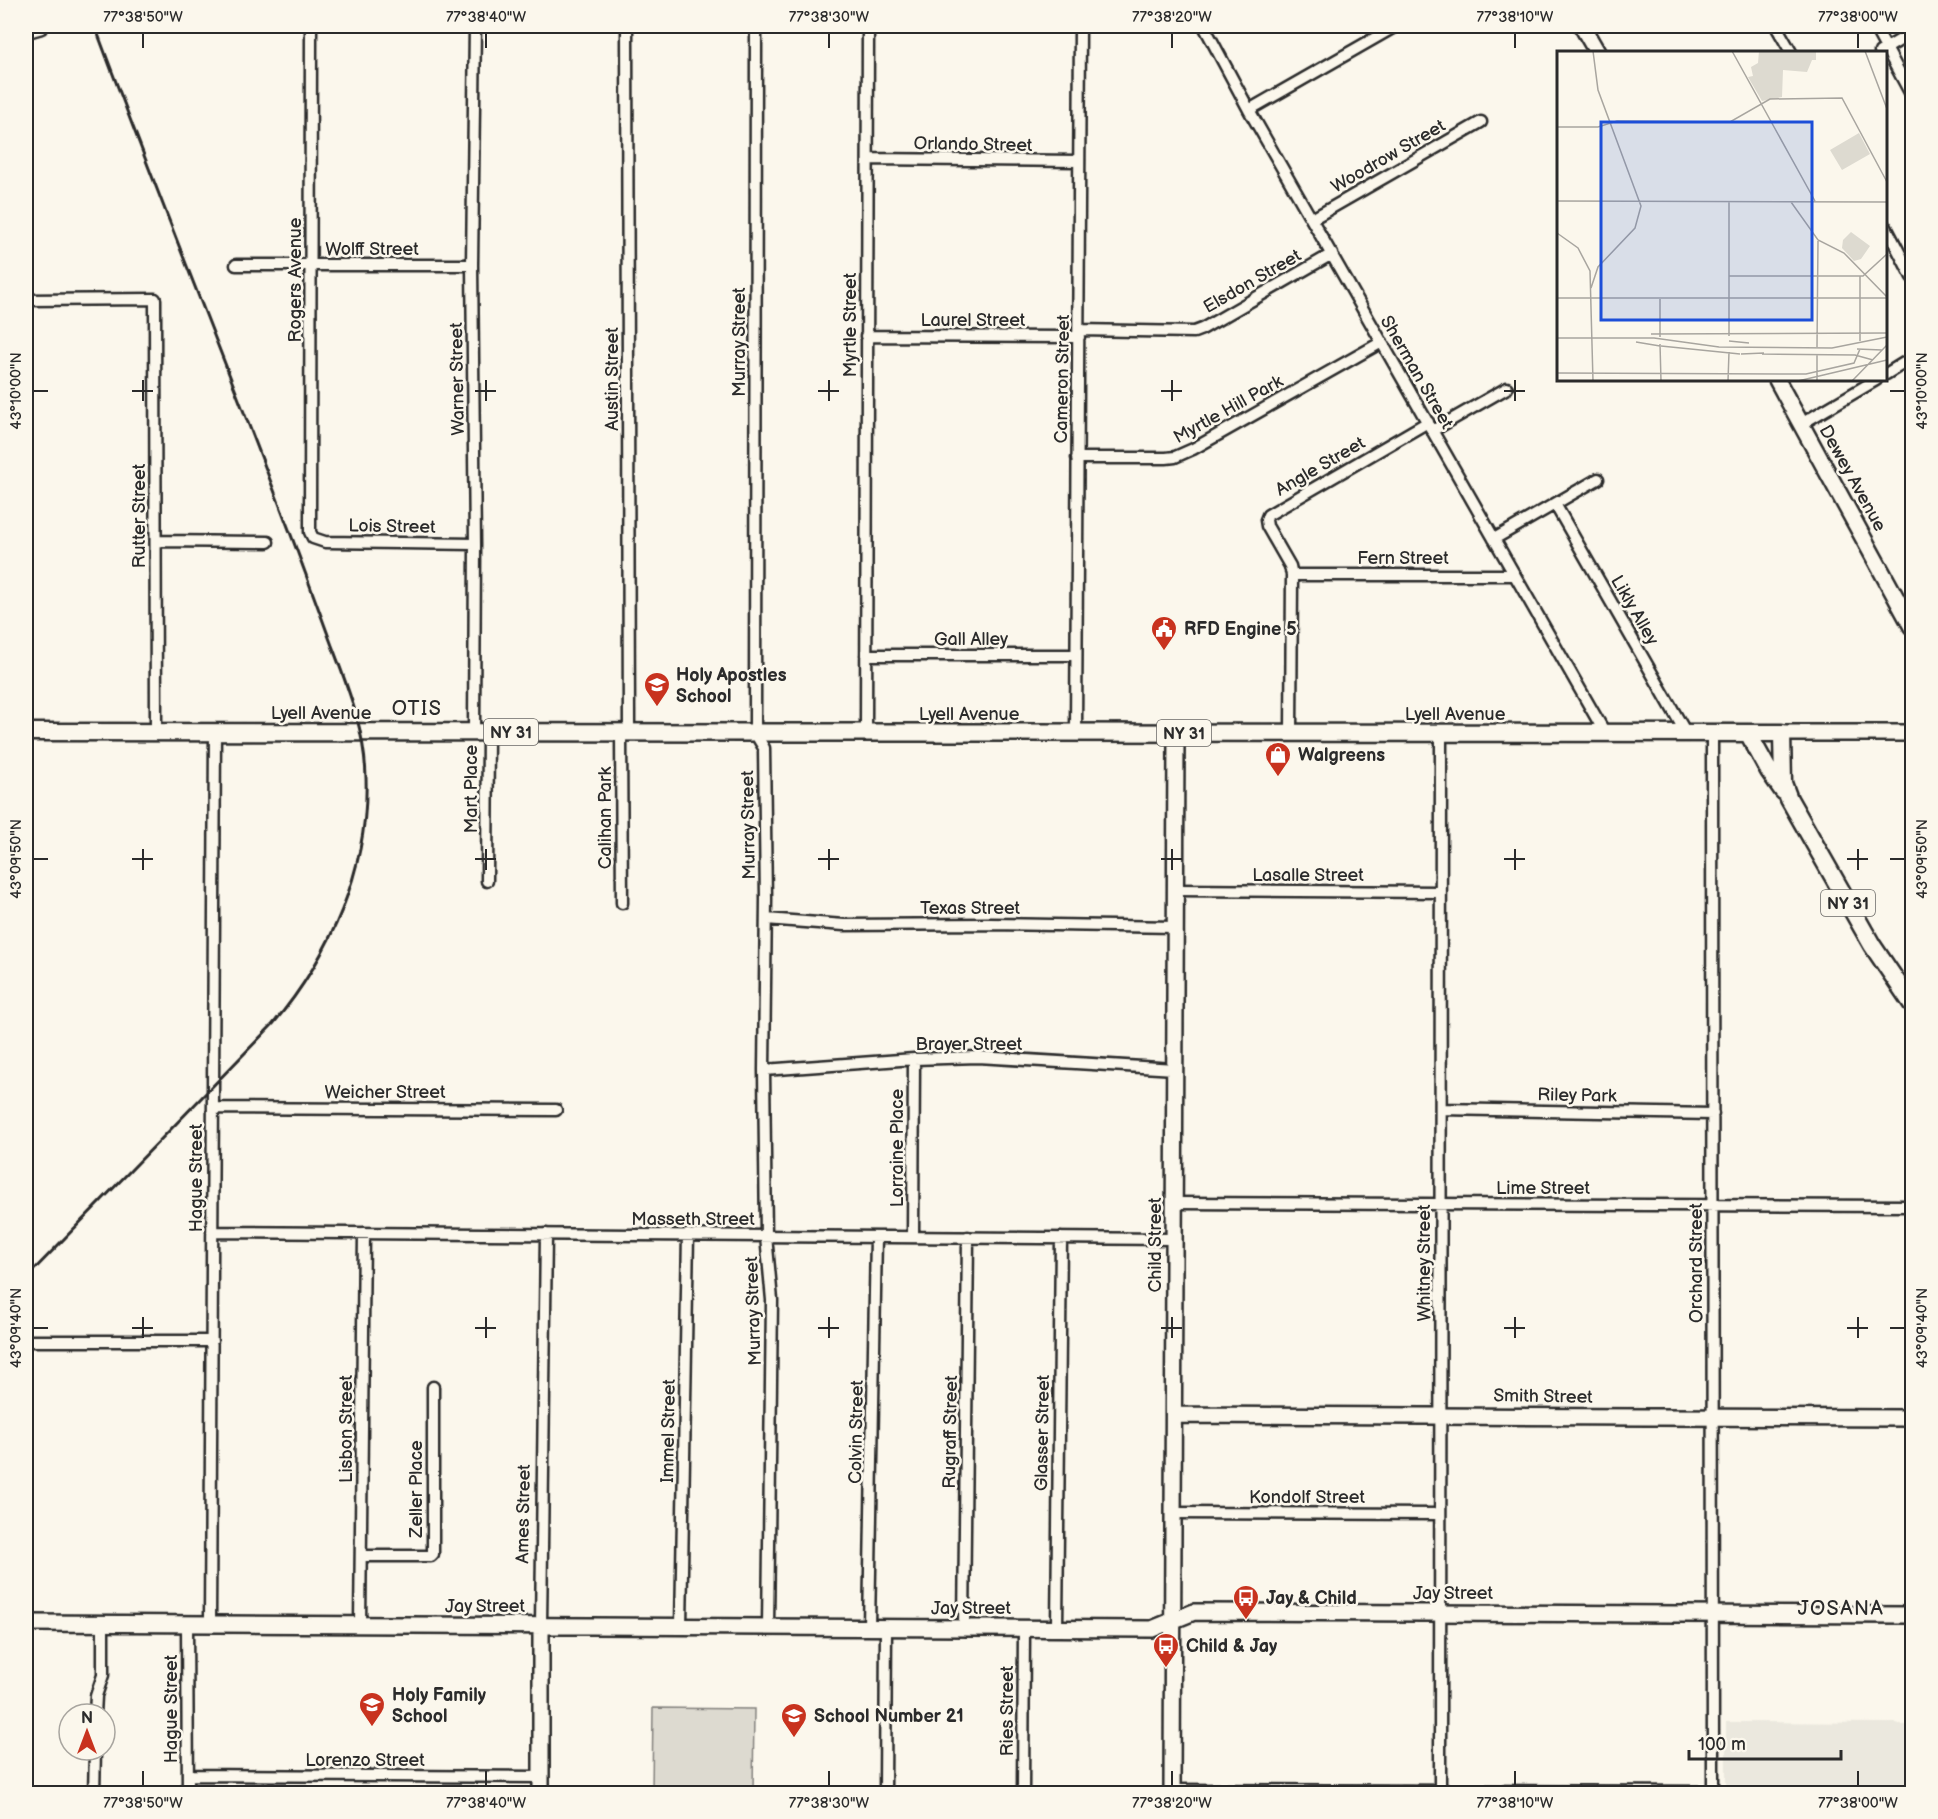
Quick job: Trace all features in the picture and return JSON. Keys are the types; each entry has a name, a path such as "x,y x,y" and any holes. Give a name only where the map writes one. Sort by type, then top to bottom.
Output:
{"main road":[{"name":"Lyell Avenue","path":"26,732 1782,733"},
{"name":"NY 31","path":"1748,733 1769,771 1789,799 1871,942 1912,1004"},
{"name":"NY 31","path":"1782,733 1783,783 1789,799"}],"street":[{"path":"26,30 40,26"},
{"name":"Rogers Avenue","path":"311,26 312,266 309,528 311,535"},
{"name":"Warner Street","path":"475,26 472,265 475,544 481,732"},
{"name":"Austin Street","path":"625,733 627,26"},
{"name":"Murray Street","path":"756,26 755,733 764,748 766,1236 772,1300 768,1627"},
{"name":"Myrtle Street","path":"866,733 868,26"},
{"name":"Cameron Street","path":"1076,733 1080,26"},
{"name":"Sherman Street","path":"1204,26 1249,110 1605,733"},
{"path":"1249,110 1396,26"},
{"path":"1582,26 1596,51"},
{"path":"1776,26 1790,51"},
{"path":"1874,26 1883,51 1912,33"},
{"path":"1887,57 1912,96"},
{"name":"Woodrow Street","path":"1312,219 1481,122"},
{"name":"Orlando Street","path":"868,159 1078,161"},
{"path":"1887,229 1912,276"},
{"name":"Elsdon Street","path":"1079,334 1194,332 1332,254"},
{"name":"Wolff Street","path":"236,265 472,265"},
{"name":"Rutter Street","path":"26,300 155,299 156,732"},
{"name":"Laurel Street","path":"866,336 1079,334"},
{"name":"Myrtle Hill Park","path":"1077,458 1166,459 1184,454 1382,342"},
{"path":"1887,373 1912,358"},
{"name":"Dewey Avenue","path":"1778,381 1912,627"},
{"path":"1801,424 1874,381"},
{"path":"1430,427 1507,388"},
{"name":"Angle Street","path":"1291,734 1292,575 1290,566 1267,526 1268,515 1430,427"},
{"path":"1494,539 1598,479"},
{"name":"Likly Alley","path":"1555,504 1686,733"},
{"name":"Lois Street","path":"311,535 318,541 325,542 475,544"},
{"path":"156,542 268,542"},
{"name":"Fern Street","path":"1292,575 1514,575"},
{"name":"Gall Alley","path":"866,655 1076,655"},
{"name":"Hague Street","path":"210,1624 215,732"},
{"name":"Mart Place","path":"481,732 488,881"},
{"name":"Orchard Street","path":"1712,732 1713,1793"},
{"name":"Calihan Park","path":"622,903 625,733"},
{"name":"Child Street","path":"1172,1792 1176,733"},
{"name":"Whitney Street","path":"1440,1792 1441,733"},
{"name":"Lyell Avenue","path":"1782,733 1912,733"},
{"name":"Lasalle Street","path":"1175,890 1441,892"},
{"name":"Texas Street","path":"766,919 844,925 989,924 1175,927"},
{"name":"Brayer Street","path":"764,1070 914,1059 978,1057 1175,1069"},
{"name":"Lorraine Place","path":"913,1237 914,1059"},
{"name":"Weicher Street","path":"213,1108 556,1110"},
{"name":"Riley Park","path":"1441,1109 1713,1114"},
{"name":"Lime Street","path":"1174,1203 1912,1206"},
{"name":"Masseth Street","path":"212,1232 1174,1239"},
{"name":"Lisbon Street","path":"360,1625 364,1233"},
{"name":"Ames Street","path":"541,1794 546,1234"},
{"name":"Immel Street","path":"681,1626 688,1235"},
{"name":"Colvin Street","path":"869,1627 876,1237"},
{"name":"Rugraff Street","path":"964,1628 968,1237"},
{"name":"Glasser Street","path":"1057,1628 1061,1238"},
{"path":"26,1341 212,1341"},
{"name":"Zeller Place","path":"361,1556 431,1556 433,1554 433,1387"},
{"name":"Smith Street","path":"1174,1415 1912,1418"},
{"name":"Kondolf Street","path":"1173,1513 1440,1514"},
{"name":"Jay Street","path":"26,1623 1152,1629 1194,1612 1912,1615"},
{"path":"96,1702 103,1675 103,1624"},
{"name":"Hague Street","path":"187,1624 188,1794"},
{"path":"885,1794 886,1628"},
{"name":"Ries Street","path":"1023,1794 1024,1628"},
{"path":"94,1794 95,1762"},
{"name":"Lorenzo Street","path":"188,1775 541,1777"},
{"path":"1172,1792 1713,1793"}],"shaded area":[{"path":"653,1708 754,1709 753,1793 652,1793"},
{"path":"1726,1722 1912,1725 1912,1793 1726,1793"}],"railway":[{"path":"26,1278 273,1024 293,998 312,970 342,910 361,845 365,812 365,760 359,726 349,693 264,464 95,26"}],"place":[{"name":"RFD Engine 5","path":"1164,652"},
{"name":"Holy Apostles School","path":"657,708"},
{"name":"Walgreens","path":"1278,778"},
{"name":"Jay & Child","path":"1246,1621"},
{"name":"Child & Jay","path":"1166,1669"},
{"name":"Holy Family School","path":"372,1728"},
{"name":"School Number 21","path":"794,1739"}],"district":[{"name":"OTIS","path":"417,708"},
{"name":"JOSANA","path":"1841,1608"}]}
